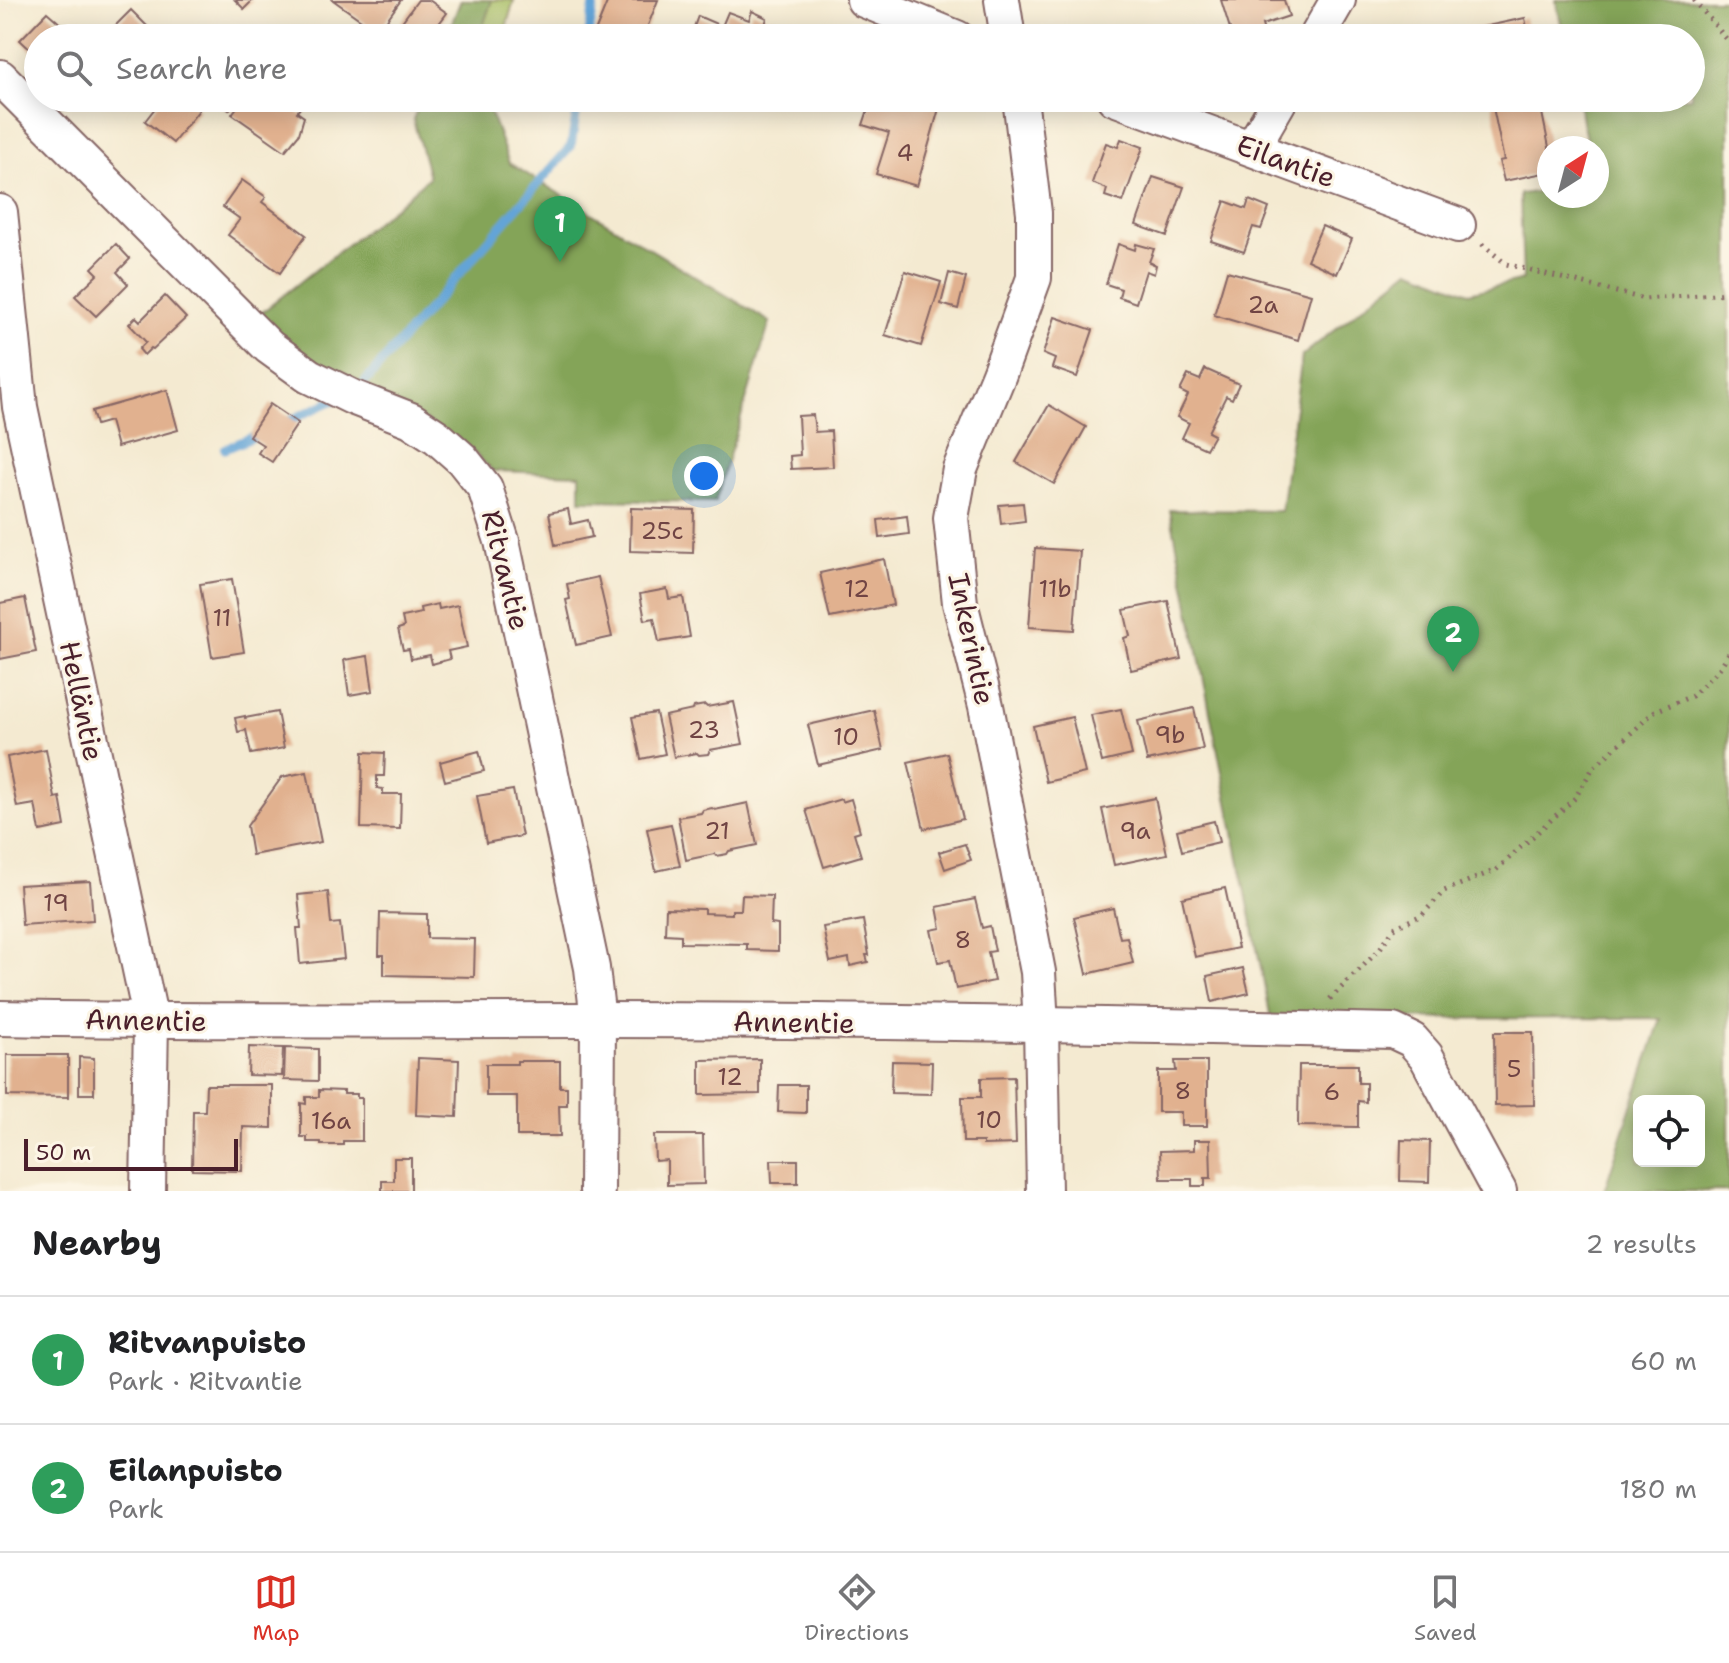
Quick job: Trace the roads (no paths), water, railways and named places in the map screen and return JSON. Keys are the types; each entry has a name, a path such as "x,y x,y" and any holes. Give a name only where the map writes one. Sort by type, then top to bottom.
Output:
{"street":[{"path":"864,0 923,24"},
{"path":"1002,0 1006,24"},
{"path":"1324,24 1338,0"},
{"name":"Ritvantie","path":"0,77 24,101"},
{"name":"Ritvantie","path":"35,112 269,347 309,376 411,420 462,459 485,488 502,541 592,968 598,1020 597,1191"},
{"name":"Inkerintie","path":"1022,112 1034,213 1034,278 960,469 951,518 960,603 986,706 1038,972 1044,1191"},
{"name":"Eilantie","path":"1153,112 1458,225"},
{"path":"1252,148 1273,112"},
{"name":"Helläntie","path":"0,212 20,407 151,1021 148,1191"},
{"name":"Annentie","path":"0,1018 151,1021 598,1020 1393,1031 1412,1040 1426,1056 1499,1191"}],"waterway":[{"path":"591,24 595,0"},
{"path":"365,382 571,146 577,112"},
{"path":"284,423 336,399"},
{"path":"225,449 260,434"}],"place":[{"name":"Ritvanpuisto","path":"560,262"},
{"name":"Eilanpuisto","path":"1453,672"}]}
